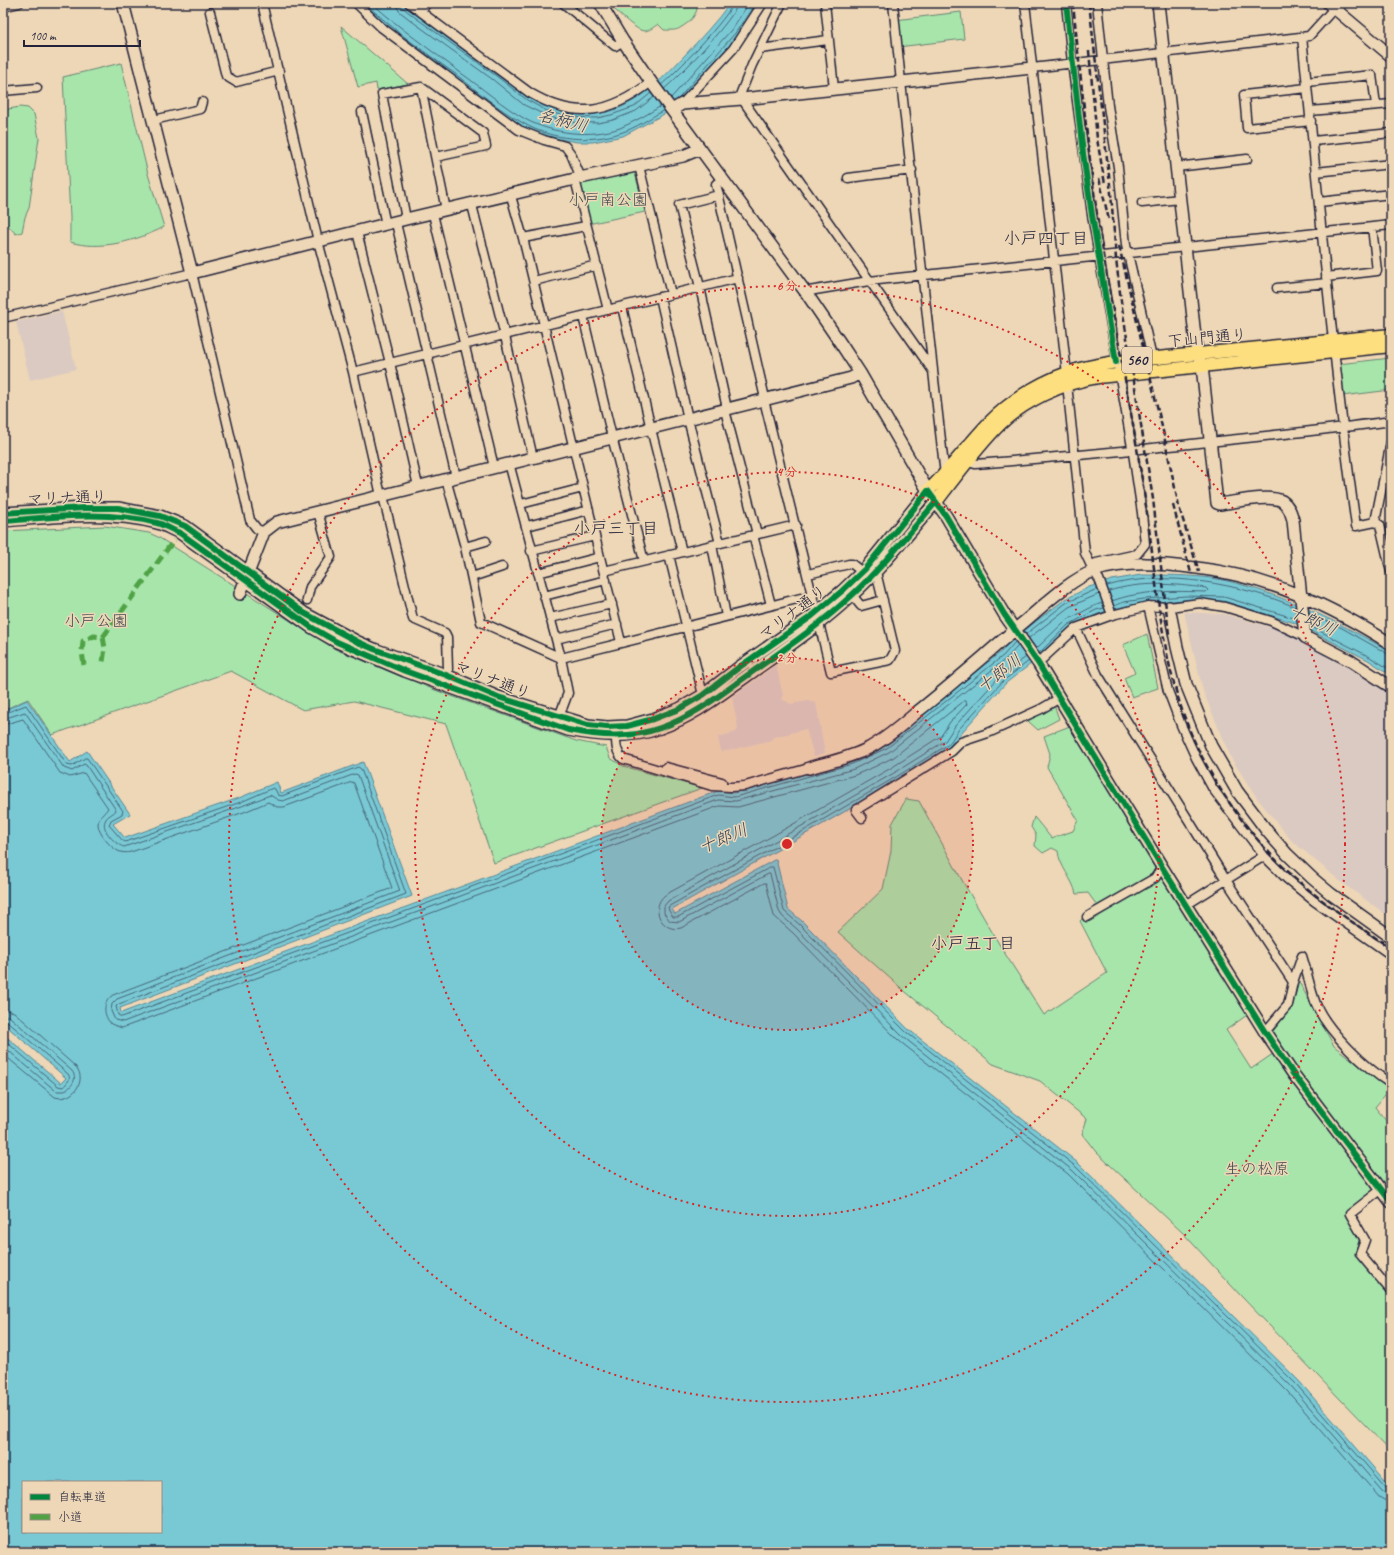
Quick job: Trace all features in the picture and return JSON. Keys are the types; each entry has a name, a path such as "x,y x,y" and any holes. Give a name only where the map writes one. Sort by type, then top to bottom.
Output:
{"main road":[{"name":"下山門通り","path":"928,491 945,475 966,448 996,417 1018,398 1043,384 1067,379 1083,379 1202,366 1391,336"},
{"name":"下山門通り","path":"936,502 996,427 1080,369 1116,362 1197,354 1333,346 1391,346"}],"street":[{"path":"3,7 18,3"},
{"path":"123,3 192,273 250,520 257,529 264,532"},
{"path":"262,3 318,241 413,619 445,633 447,637 448,670 446,675"},
{"path":"356,3 381,27 519,130 544,140 565,146 572,154 586,226 608,310"},
{"path":"409,3 530,92 545,101 574,110 597,109 614,105 636,94 651,82"},
{"path":"421,11 427,3"},
{"path":"563,3 615,46 623,41"},
{"path":"600,3 623,41 651,82 807,294 860,373 928,491 946,516 1004,614 1038,662 1162,867 1265,1032 1294,1075 1391,1202"},
{"path":"672,110 682,104 732,48 763,3"},
{"path":"782,3 740,92 742,99 933,371"},
{"path":"825,3 834,89"},
{"path":"894,3 901,82 945,475"},
{"path":"1025,3 1085,553 1095,572 1111,612"},
{"path":"1066,3 1083,153 1118,375 1142,513 1145,544 1137,554 1096,563 1095,572"},
{"path":"1097,3 1102,60 1118,167 1126,244 1152,358"},
{"path":"1158,3 1197,354 1202,366 1217,503 1220,504 1268,498 1283,502 1289,508 1293,520 1305,635"},
{"path":"682,104 1072,64 1309,36 1333,4 1391,56"},
{"path":"210,12 226,76 236,82 278,71"},
{"path":"1302,37 1342,428 1356,526 1375,522 1380,525 1388,543 1391,572"},
{"path":"760,49 828,40"},
{"path":"1311,121 1247,128 1244,95 1372,75 1376,105"},
{"path":"421,87 446,210"},
{"path":"396,222 382,94 421,87 483,133 486,146 436,157"},
{"path":"3,89 37,88"},
{"path":"154,120 200,109 202,102"},
{"path":"1310,111 1391,104"},
{"path":"362,112 396,222 426,355 481,622 561,658 813,595"},
{"path":"1313,141 1391,133"},
{"path":"3,318 446,210 683,156 700,149"},
{"path":"1176,167 1248,159"},
{"path":"1316,172 1391,164"},
{"path":"639,166 672,294"},
{"path":"848,178 912,170"},
{"path":"722,179 716,184 765,404 831,672 890,660 896,651 876,572"},
{"path":"1319,202 1391,194"},
{"path":"719,195 679,204 700,287 726,409 771,605"},
{"path":"511,196 534,281 583,488 622,642"},
{"path":"1142,204 1180,199"},
{"path":"472,205 505,336 533,458"},
{"path":"433,214 494,467"},
{"path":"807,294 809,291 869,281 1391,225"},
{"path":"523,238 586,226"},
{"path":"1277,288 1377,270 1372,227"},
{"path":"357,232 390,363 418,486"},
{"path":"534,281 597,265"},
{"path":"352,372 505,336 738,278"},
{"path":"660,297 716,544 726,616"},
{"path":"622,307 650,428 682,552"},
{"path":"583,316 612,438 644,561"},
{"path":"240,594 264,532 277,522 851,378 860,373"},
{"path":"968,462 975,464 1210,443 1391,421"},
{"path":"1375,522 1391,442"},
{"path":"509,463 561,658 568,693 559,717"},
{"path":"521,504 583,488"},
{"name":"マリナ通り","path":"3,521 84,515 116,516 158,524 180,534 324,625 374,650 446,675 498,697 588,725 607,727 627,726 653,720 679,709 703,696 738,668 817,612 862,572 928,491"},
{"name":"マリナ通り","path":"3,513 118,508 160,516 185,526 311,627 352,649 405,671 568,730 590,735 616,736 659,729 679,721 711,701 819,623 876,572 936,502"},
{"path":"527,526 589,510"},
{"path":"307,600 310,587 331,557 318,512"},
{"path":"604,571 796,525"},
{"path":"532,551 595,536"},
{"path":"465,547 486,540"},
{"path":"669,555 703,696"},
{"path":"538,573 600,557"},
{"path":"616,736 616,748 619,755 623,759 712,786 731,788 745,786 844,758 862,751 886,737 942,693 1016,629 1074,582 1095,572 1119,566 1144,563 1234,574 1261,581 1349,618 1391,644"},
{"path":"808,574 849,564 852,564 862,572"},
{"path":"472,577 502,567"},
{"path":"544,596 606,580"},
{"path":"852,595 861,606 883,600"},
{"path":"1038,662 1076,628 1111,612 1148,606 1169,607 1200,603 1225,607 1271,621 1305,635 1351,661 1391,687"},
{"path":"550,618 612,604"},
{"path":"1148,606 1168,691 1181,726 1213,789 1264,856 1287,879 1314,901 1391,955"},
{"path":"1169,607 1186,684 1211,746 1237,791 1267,832 1307,873 1331,894 1391,937"},
{"path":"556,639 617,624"},
{"path":"1076,628 1098,675 1226,880 1292,982"},
{"path":"862,818 856,810 952,751 961,742 988,733 1041,709 1060,698"},
{"path":"1186,905 1264,856"},
{"path":"1087,917 1155,878 1162,867"},
{"path":"1265,1032 1288,1005 1292,982 1302,956 1316,1005 1330,1029 1358,1057 1391,1084"},
{"path":"1382,1190 1350,1214 1365,1240 1360,1254 1391,1291"}],"shaded area":[{"path":"62,311 76,369 30,380 16,322"},
{"path":"1184,612 1224,614 1281,630 1337,658 1391,692 1391,918 1341,882 1291,840 1257,798 1231,758 1203,691"},
{"path":"776,665 783,695 782,699 791,704 807,701 816,703 825,753 814,756 806,729 771,738 772,740 721,752 718,737 736,732 738,728 732,697"}],"green space":[{"path":"607,3 698,3 695,15 678,29 664,30 658,24 650,30 644,31 635,27"},
{"path":"961,12 964,39 898,47 895,20"},
{"path":"341,26 408,84 377,90 376,83 358,87"},
{"path":"121,63 148,174 164,227 142,237 118,243 106,245 82,245 70,242 63,77"},
{"path":"20,107 28,108 34,114 39,138 29,208 25,217 22,232 16,234 3,220 3,110"},
{"name":"小戸南公園","path":"635,173 645,212 588,224 579,184"},
{"path":"1391,358 1391,390 1342,396 1338,364"},
{"name":"小戸公園","path":"105,526 149,533 158,537 335,649 435,690 576,741 606,747 610,758 623,766 702,788 494,863 446,724 354,701 303,710 231,671 52,735 28,699 3,710 3,531"},
{"path":"1147,634 1158,688 1132,697 1124,678 1135,673 1123,645"},
{"path":"1054,705 1059,719 1038,730 1028,721"},
{"name":"生の松原","path":"1070,726 1247,1015 1226,1030 1251,1069 1280,1049 1271,1034 1292,1006 1299,982 1334,1046 1390,1089 1375,1107 1391,1127 1391,1194 1383,1183 1346,1212 1360,1235 1356,1253 1391,1294 1391,1452 1241,1296 1183,1233 1096,1152 1082,1134 1087,1119 1040,1081 993,1064 901,988 838,932 883,889 891,851 892,824 906,799 919,801 963,882 1002,949 1044,1015 1107,973 1080,921 1096,904 1088,893 1076,894 1061,862 1058,851 1052,848 1043,853 1035,846 1036,835 1031,827 1034,817 1052,839 1073,831 1078,820 1047,767 1050,754 1044,736"}],"water":[{"name":"名柄川","path":"359,3 403,3 529,97 554,108 576,113 596,114 614,110 631,102 649,90 690,50 714,24 730,3 760,3 739,35 680,103 666,113 623,136 593,142 577,142 547,137 521,127 384,26"},
{"name":"十郎川","path":"1141,575 1164,575 1210,578 1253,588 1314,612 1391,652 1391,675 1368,660 1295,623 1223,601 1186,600 1144,603 1125,606 1098,614 1070,628 1044,654 1006,683 962,732 952,747 898,781 672,909 675,914 776,859 788,909 803,922 908,1029 1078,1163 1299,1381 1391,1488 1391,1552 3,1552 3,1034 61,1083 66,1078 3,1023 3,711 27,700 70,762 87,751 130,814 113,824 125,838 239,798 277,782 281,793 363,762 412,896 120,1008 121,1013 718,791 734,793 851,760 885,744 1002,651 1010,641 1064,600 1089,587 1112,580"}],"railway":[{"path":"1073,3 1100,236 1140,466 1162,629 1176,692 1200,753 1219,787 1241,820 1280,864 1294,877 1341,914 1391,948"},
{"path":"1089,3 1111,193 1121,301 1153,499 1169,634"},
{"path":"1089,51 1097,139 1105,184"},
{"path":"1099,178 1109,220"},
{"path":"1119,246 1163,431 1179,507 1199,572"},
{"path":"1173,505 1191,573"}],"marked path":[{"path":"103,637 174,540"},
{"path":"84,665 82,652 83,641 94,636 103,637 105,648 103,662"}],"cycle path":[{"path":"1066,3 1083,153 1116,362"},
{"path":"3,513 84,508 118,508 160,516 185,526 304,613 358,642 446,675 498,697 588,725 607,727 627,726 653,719 679,709 703,695 738,668 812,616 865,569 928,491 946,516 1004,614 1038,663 1162,867 1265,1032 1294,1075 1391,1202"},
{"path":"3,521 61,516 100,516 138,519 160,524 180,533 311,627 337,642 405,671 568,730 591,734 626,735 637,734 660,728 695,712 717,698 814,628 862,585 936,502"}],"district":[{"name":"小戸四丁目","path":"1046,238"},
{"name":"小戸三丁目","path":"616,528"},
{"name":"小戸五丁目","path":"973,943"}]}
